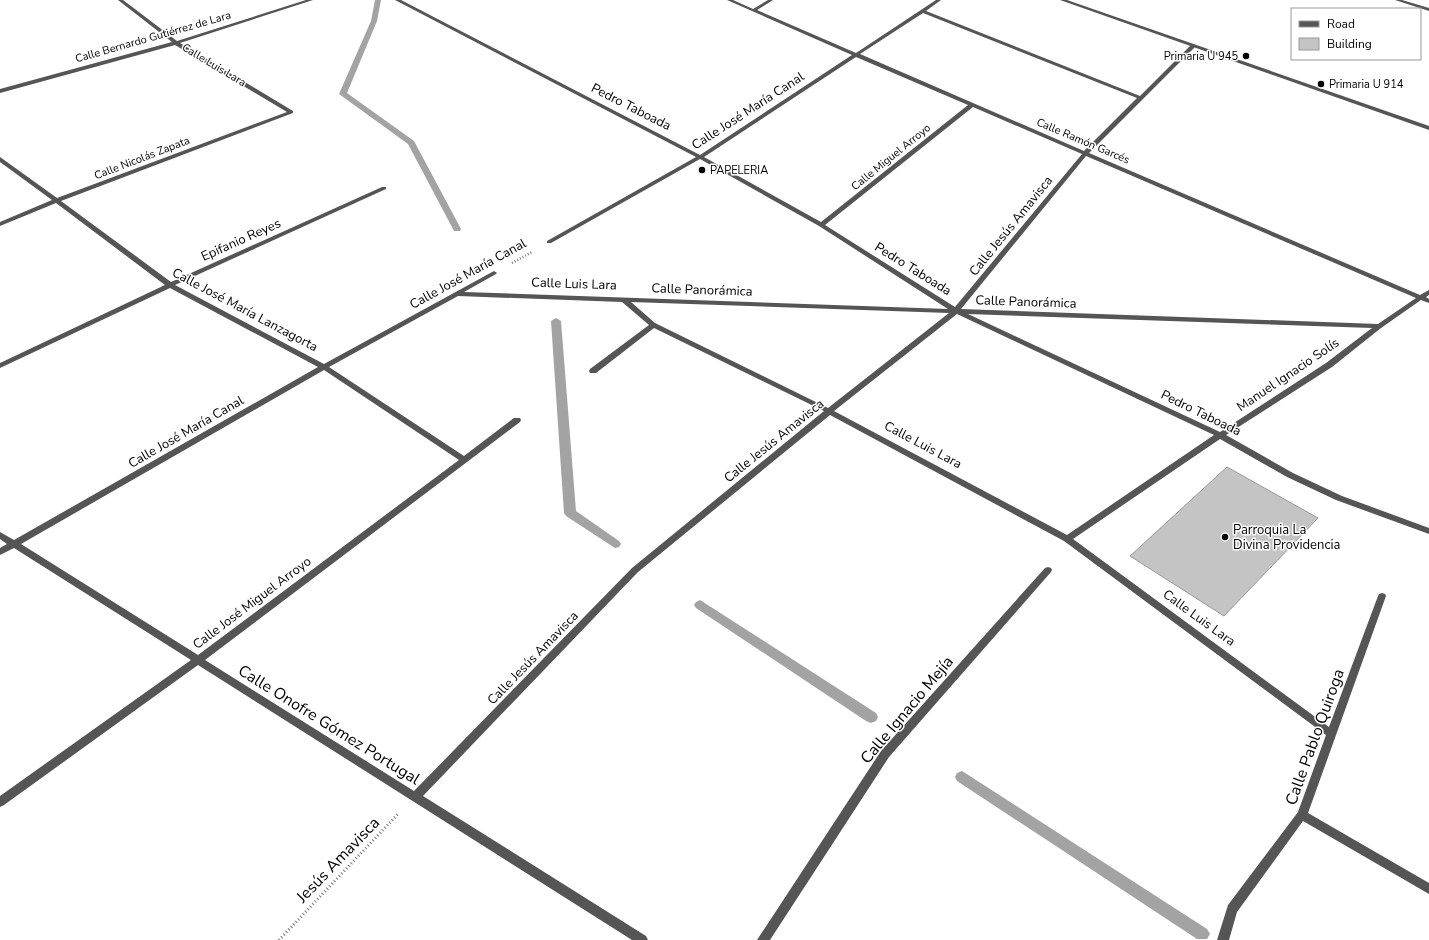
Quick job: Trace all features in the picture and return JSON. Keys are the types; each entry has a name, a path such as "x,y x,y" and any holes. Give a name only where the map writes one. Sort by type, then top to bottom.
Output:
{"street":[{"name":"Calle Luis Lara","path":"120,0 176,43 291,112"},
{"name":"Calle Bernardo Gutiérrez de Lara","path":"0,91 176,43 311,0"},
{"name":"Pedro Taboada","path":"397,0 700,157 821,225 956,311 1220,435 1290,475 1339,498 1429,531"},
{"name":"Calle Ramón Garcés","path":"729,0 1086,152 1425,299"},
{"path":"754,10 771,0"},
{"name":"Calle José María Canal","path":"549,242 700,157 939,0"},
{"path":"1062,0 1429,128"},
{"path":"1397,0 1429,10"},
{"path":"922,11 1141,98"},
{"name":"Calle Jesús Amavisca","path":"415,797 635,570 829,411 956,311 1086,152 1193,46"},
{"name":"Calle Miguel Arroyo","path":"821,225 973,104"},
{"name":"Calle Nicolás Zapata","path":"0,224 56,201 291,112"},
{"name":"Calle José María Lanzagorta","path":"0,159 170,285 324,367 465,460"},
{"name":"Epifanio Reyes","path":"0,366 170,285 384,188"},
{"name":"Calle José María Canal","path":"0,552 324,367 494,273"},
{"name":"Manuel Ignacio Solís","path":"1067,539 1220,435 1329,365 1379,326 1425,299 1429,292"},
{"name":"Calle Luis Lara","path":"458,294 624,299 653,325 829,411 1067,539 1332,734"},
{"name":"Calle Panorámica","path":"624,299 1379,326"},
{"path":"593,371 653,325"},
{"name":"Calle José Miguel Arroyo","path":"0,802 198,660 517,420"},
{"name":"Calle Onofre Gómez Portugal","path":"0,535 642,940"},
{"name":"Calle Ignacio Mejía","path":"763,940 885,754 1048,570"},
{"name":"Calle Pablo Quiroga","path":"1223,940 1232,909 1302,815 1382,596"},
{"path":"1302,815 1429,889"}],"path":[{"name":"Calle José María Canal","path":"494,273 549,242"},
{"name":"Jesús Amavisca","path":"279,940 415,797"}],"building":[{"name":"Parroquia La Divina Providencia","path":"1227,467 1318,518 1224,616 1130,556"}],"waterway":[{"path":"378,0 374,21 343,94 411,143 457,229"},
{"path":"556,321 570,513 615,544"},
{"path":"700,605 871,717"},
{"path":"962,777 1202,934"}],"place":[{"name":"Primaria U 945","path":"1246,56"},
{"name":"Primaria U 914","path":"1321,84"},
{"name":"PAPELERIA","path":"702,170"},
{"name":"Parroquia La Divina Providencia","path":"1225,537"}]}
